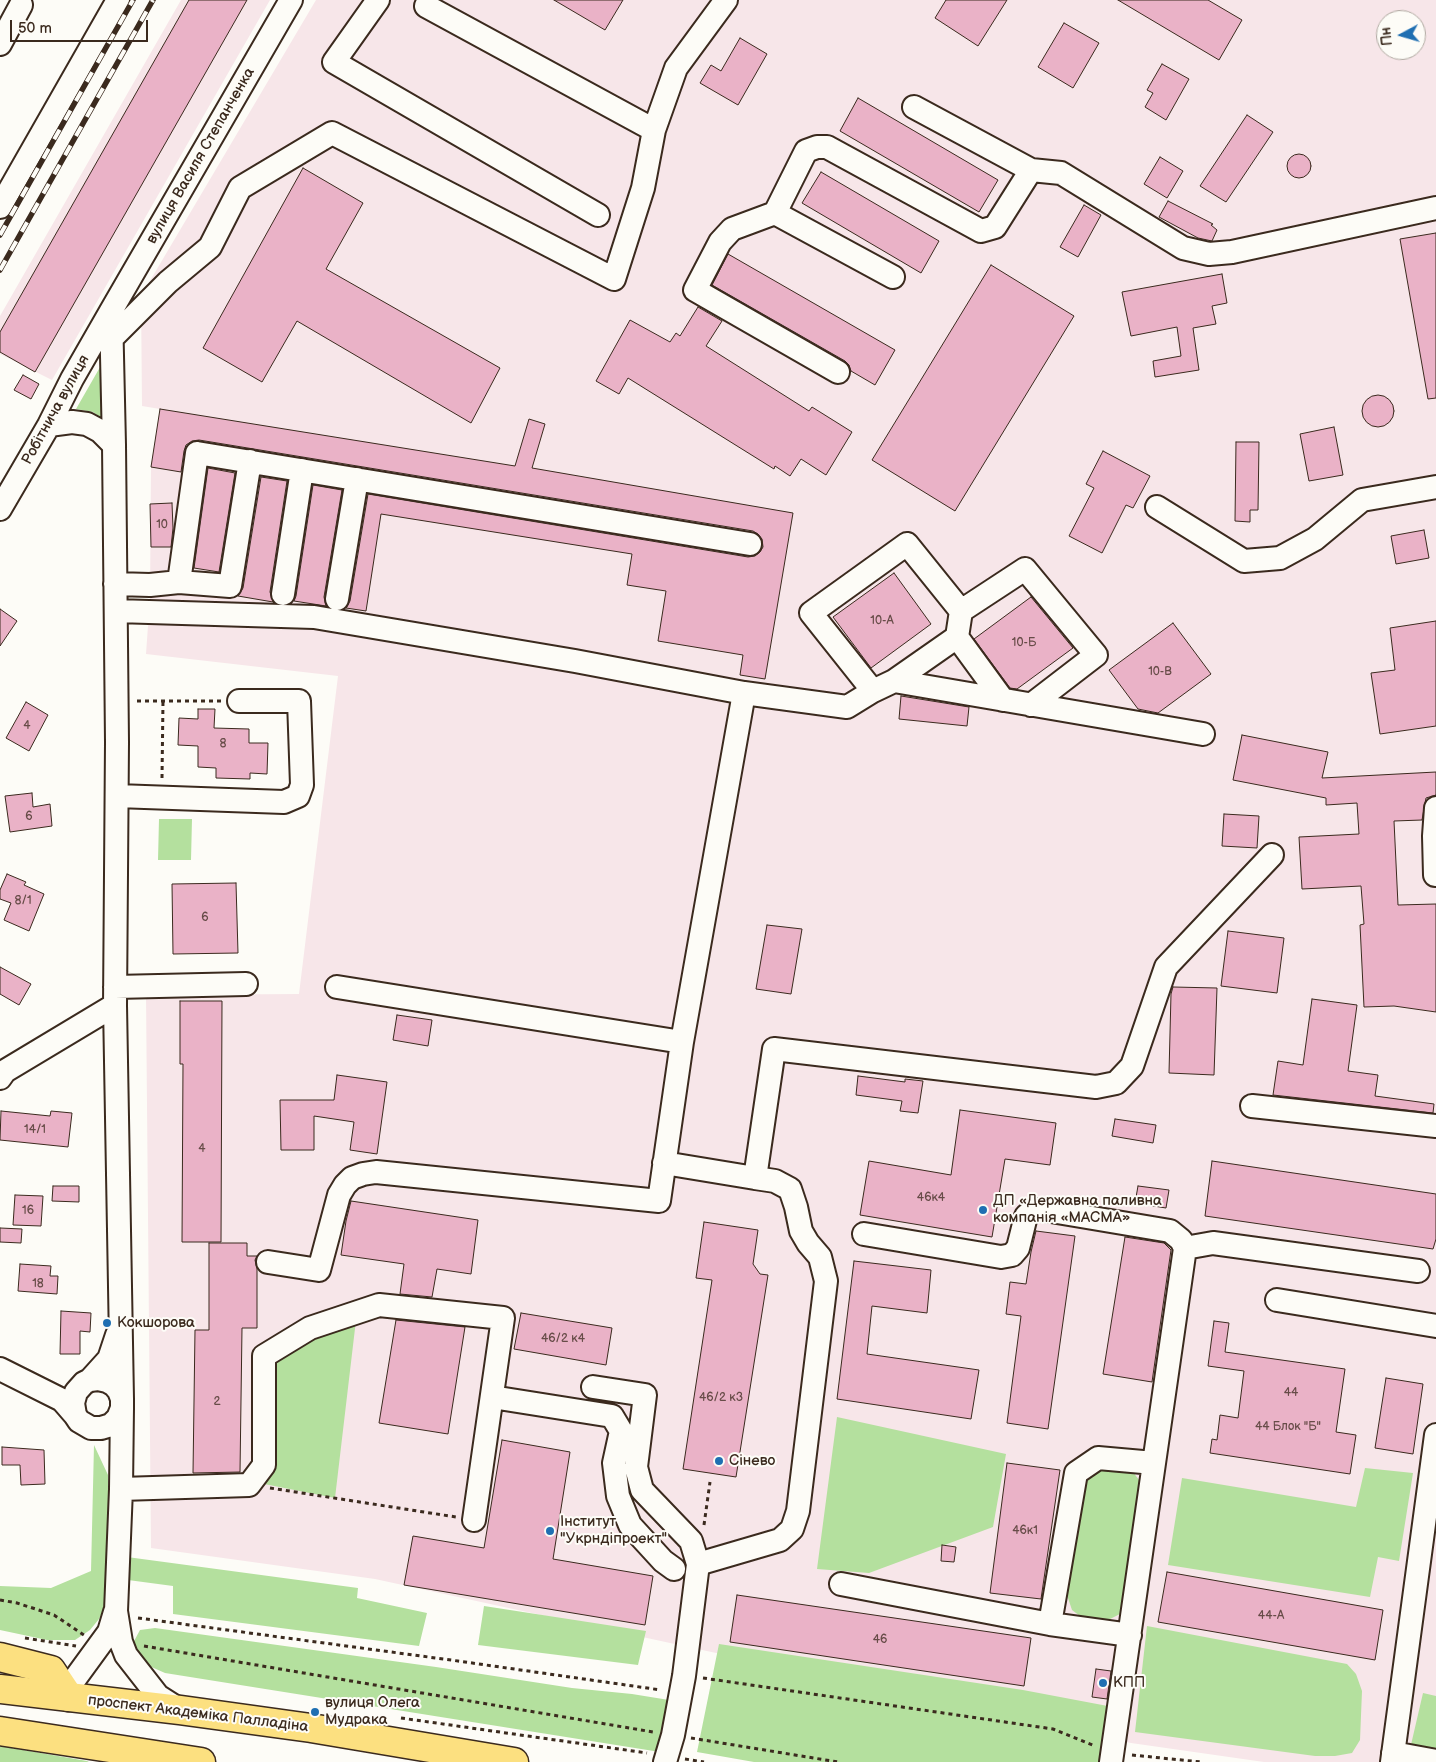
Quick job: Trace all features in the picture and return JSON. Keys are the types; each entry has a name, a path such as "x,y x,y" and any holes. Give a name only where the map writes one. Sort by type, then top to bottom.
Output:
{"main road":[{"path":"0,1657 51,1670 69,1697"},
{"name":"проспект Академіка Палладіна","path":"0,1689 312,1728 514,1762"},
{"path":"0,1731 107,1754 199,1762"}],"street":[{"path":"0,207 118,0"},
{"name":"вулиця Василя Степанченка","path":"111,311 291,0"},
{"path":"378,0 334,62 598,215"},
{"path":"112,338 168,282 210,247 240,188 332,133 614,279 643,188 654,130 676,68 721,2"},
{"path":"0,44 21,5"},
{"path":"426,6 654,130"},
{"path":"914,107 1030,170 1060,173 1183,248 1209,254 1232,252 1436,208"},
{"path":"838,372 695,290 720,242 732,230 775,213 806,151 817,147 827,148 981,231 995,227 1030,170"},
{"path":"775,213 893,277"},
{"path":"111,311 116,611 115,996 122,1403 116,1611 121,1642 126,1655 158,1696 180,1710"},
{"name":"Робітнича вулиця","path":"0,508 49,425 72,379 111,311"},
{"path":"49,425 72,422 88,424 100,431 114,445"},
{"path":"178,582 197,453 750,544"},
{"path":"115,584 150,585 178,582 230,586 250,461"},
{"path":"283,594 302,470"},
{"path":"337,600 357,479"},
{"path":"1157,507 1244,561 1280,558 1315,539 1362,500 1436,487"},
{"path":"873,691 811,613 907,544 961,611 957,637 1004,700"},
{"path":"961,611 1025,569 1096,655 1031,705"},
{"path":"116,611 314,617 575,661 744,693 847,707 894,681 957,637"},
{"path":"894,681 1204,734"},
{"path":"268,1262 319,1270 339,1195 352,1178 363,1174 376,1172 659,1200 682,1042 744,693"},
{"path":"117,796 284,802 298,796 302,784 299,701 239,700"},
{"path":"1434,875 1436,808"},
{"path":"755,1178 774,1049 1096,1087 1116,1084 1132,1066 1166,967 1272,855"},
{"path":"0,1078 5,1071 115,996 246,984"},
{"path":"337,987 682,1042"},
{"path":"1252,1106 1436,1126"},
{"path":"664,1163 775,1181 790,1189 801,1231 820,1257 826,1281 798,1511 792,1529 780,1540 698,1564"},
{"path":"864,1234 1001,1257 1012,1255 1018,1248 1026,1216 1033,1210 1045,1210 1170,1232 1181,1240 1185,1248 1112,1758"},
{"path":"1185,1248 1213,1243 1418,1271"},
{"path":"1277,1300 1436,1326"},
{"path":"121,1489 249,1485 264,1465 264,1356 310,1328 379,1305 503,1318 474,1520"},
{"path":"46,1390 65,1390 87,1382 98,1379 114,1385 119,1391 122,1403 118,1418 111,1425 101,1428 83,1421 73,1403 76,1392 87,1382 109,1359 120,1324"},
{"path":"0,1369 46,1390 62,1400 108,1445 121,1463"},
{"path":"593,1386 644,1395 636,1468 642,1490 691,1541 698,1564 684,1676 673,1735 666,1759"},
{"path":"492,1397 612,1416 621,1431 614,1463 618,1496 630,1525 663,1561 674,1569"},
{"path":"1436,1435 1393,1758 1436,1761"},
{"path":"1050,1624 1076,1473 1098,1458 1154,1463"},
{"path":"841,1584 1050,1624 1130,1635"},
{"path":"69,1697 74,1680 90,1643 109,1632 116,1611"}],"path":[{"path":"137,701 239,700"},
{"path":"162,797 163,701"},
{"path":"691,1541 704,1525 710,1482"},
{"path":"249,1485 474,1520"},
{"path":"0,1600 17,1603 54,1615 90,1643"},
{"path":"116,1611 136,1618 449,1659 662,1690 684,1676 1052,1729 1112,1758 1201,1762"},
{"path":"19,1637 90,1643"},
{"path":"138,1645 654,1732"},
{"path":"392,1717 666,1759"},
{"path":"690,1738 838,1762"}],"shaded area":[{"path":"181,0 270,0 52,380 0,354 0,316"},
{"path":"316,0 1436,0 1436,1762 1264,1762 1131,1743 375,1579 151,1548 146,995 299,994 338,676 146,654 150,598 151,467 160,409 142,406 141,296"}],"green space":[{"path":"107,355 107,422 93,412 76,409"},
{"path":"159,819 192,819 191,860 158,860"},
{"path":"356,1320 335,1498 259,1483 272,1360 310,1336"},
{"path":"837,1417 1006,1454 993,1527 869,1573 817,1569"},
{"path":"94,1445 108,1475 109,1597 99,1619 90,1630 75,1640 47,1640 0,1630 0,1586 51,1588 91,1571"},
{"path":"1108,1462 1130,1468 1145,1488 1124,1612 1108,1620 1084,1619 1072,1610 1066,1592 1080,1488 1089,1471"},
{"path":"1365,1468 1413,1473 1399,1561 1378,1557 1370,1597 1168,1565 1182,1478 1356,1507"},
{"path":"127,1557 358,1588 357,1598 427,1613 419,1646 173,1614 173,1586 128,1580"},
{"path":"484,1606 646,1631 638,1665 478,1645"},
{"path":"1147,1626 1347,1664 1356,1674 1362,1691 1360,1740 1352,1753 1335,1756 1315,1756 1135,1732"},
{"path":"155,1628 572,1688 669,1700 660,1752 165,1673 147,1665 137,1654 133,1643 140,1630"},
{"path":"719,1644 1023,1690 1113,1707 1103,1762 754,1762 697,1752"},
{"path":"1423,1693 1436,1696 1436,1762 1407,1762"},
{"path":"0,1746 87,1761 89,1762 0,1762"}],"building":[{"path":"189,0 247,0 35,372 0,352 0,332"},
{"path":"554,0 623,0 605,30"},
{"path":"946,0 1007,0 978,46 935,18"},
{"path":"1118,0 1208,0 1242,20 1219,60"},
{"path":"1064,23 1099,43 1073,88 1038,67"},
{"path":"740,38 767,54 738,105 700,83 711,65 721,71"},
{"path":"1162,64 1189,79 1166,120 1145,107 1153,93 1147,90"},
{"path":"858,98 998,180 979,212 840,131"},
{"path":"1247,115 1273,132 1226,202 1200,186"},
{"path":"1299,154 1308,157 1311,166 1308,175 1299,178 1290,175 1287,166 1290,157"},
{"path":"1160,157 1183,171 1167,198 1144,184"},
{"path":"303,168 363,203 326,269 500,368 471,423 297,321 262,382 203,348"},
{"path":"821,172 939,241 921,273 802,203"},
{"path":"1168,201 1213,224 1211,225 1217,230 1212,241 1198,238 1159,217"},
{"path":"1084,205 1101,215 1078,257 1060,247"},
{"path":"1436,233 1436,398 1428,399 1400,239"},
{"path":"728,254 895,350 875,385 851,371 845,361 712,285"},
{"path":"991,265 1074,316 955,511 872,460"},
{"path":"1222,274 1227,303 1212,306 1216,324 1193,328 1199,370 1155,377 1153,361 1181,356 1177,327 1131,336 1122,292"},
{"path":"698,307 722,321 706,346 809,411 812,407 852,432 826,475 801,459 790,476 775,466 774,469 628,378 619,394 596,381 630,320 670,342 676,333 680,336"},
{"path":"23,375 39,384 31,399 14,390"},
{"path":"1378,395 1389,400 1394,411 1389,422 1378,427 1367,422 1362,411 1367,400"},
{"path":"160,409 515,466 529,419 545,424 532,468 793,513 765,679 740,675 743,655 658,641 666,591 627,585 632,554 381,514 366,611 346,608 350,601 368,494 748,557 755,556 763,547 762,539 753,531 199,440 192,441 186,445 181,472 151,467"},
{"path":"1334,427 1343,475 1309,481 1300,434"},
{"path":"1236,442 1259,442 1258,510 1250,510 1250,522 1235,521"},
{"path":"1103,451 1150,476 1133,508 1126,505 1102,553 1069,536 1094,488 1086,484"},
{"path":"208,468 235,473 219,572 194,568"},
{"path":"261,477 287,481 270,592 273,602 238,596 243,588"},
{"path":"313,485 342,490 324,597 326,606 294,601"},
{"path":"172,503 173,528 171,547 151,547 150,504"},
{"path":"1424,530 1429,558 1396,564 1391,536"},
{"path":"894,573 931,624 871,668 833,617"},
{"path":"1031,597 1073,648 1017,689 1010,688 974,639"},
{"path":"0,609 17,621 0,646"},
{"path":"1436,621 1436,726 1380,734 1371,673 1395,670 1390,628"},
{"path":"1173,623 1211,674 1158,713 1138,709 1109,670"},
{"path":"901,696 969,707 967,726 899,719"},
{"path":"26,702 48,715 29,751 6,738"},
{"path":"198,709 215,709 214,728 249,729 249,743 268,743 267,774 250,773 250,779 216,778 216,768 198,767 198,746 178,745 179,718 198,719"},
{"path":"1242,735 1328,752 1322,778 1436,772 1436,795 1426,798 1422,820 1394,821 1398,905 1436,904 1436,1012 1394,1006 1364,1007 1360,925 1364,924 1361,886 1302,889 1299,837 1359,834 1357,803 1326,805 1326,798 1233,780"},
{"path":"32,793 33,807 50,804 52,826 10,832 5,796"},
{"path":"1224,814 1259,816 1257,848 1222,846"},
{"path":"7,874 26,882 24,885 44,894 29,931 4,920 11,903 0,899 0,890"},
{"path":"236,883 238,953 173,954 172,884"},
{"path":"767,925 802,929 791,994 756,989"},
{"path":"1228,931 1284,938 1277,993 1221,986"},
{"path":"0,967 31,984 19,1005 0,994"},
{"path":"1173,987 1217,988 1214,1075 1169,1073 1171,994"},
{"path":"1312,999 1357,1005 1348,1071 1378,1075 1375,1096 1434,1104 1433,1113 1273,1095 1278,1061 1303,1065"},
{"path":"180,1001 222,1001 221,1242 182,1242 183,1064 180,1064"},
{"path":"397,1015 432,1020 428,1046 393,1040"},
{"path":"337,1075 387,1082 377,1154 350,1150 354,1122 314,1116 314,1150 281,1150 280,1100 334,1100"},
{"path":"858,1076 905,1082 905,1079 923,1081 918,1113 900,1111 902,1101 856,1095"},
{"path":"960,1110 1056,1123 1050,1165 1005,1159 992,1237 860,1215 869,1161 951,1175"},
{"path":"1,1111 50,1116 51,1111 72,1113 68,1147 0,1140"},
{"path":"1115,1119 1156,1125 1153,1143 1112,1136"},
{"path":"1212,1161 1436,1194 1436,1239 1433,1249 1205,1216"},
{"path":"53,1186 79,1186 79,1202 52,1201"},
{"path":"1138,1186 1169,1190 1166,1208 1135,1203"},
{"path":"15,1195 43,1196 41,1226 13,1225"},
{"path":"351,1201 478,1220 471,1274 437,1269 432,1297 400,1294 404,1264 341,1255"},
{"path":"704,1222 758,1230 753,1264 760,1274 768,1275 736,1477 683,1469 712,1280 696,1278"},
{"path":"0,1228 22,1229 21,1243 0,1242"},
{"path":"1036,1231 1075,1236 1048,1429 1007,1423 1021,1316 1006,1314 1010,1282 1026,1284"},
{"path":"1125,1237 1164,1243 1171,1250 1152,1382 1103,1374"},
{"path":"209,1243 247,1243 247,1256 257,1256 255,1260 257,1269 257,1328 242,1328 240,1472 193,1473 195,1330 209,1330"},
{"path":"854,1261 931,1270 927,1313 872,1306 867,1354 979,1370 971,1419 837,1399"},
{"path":"20,1264 51,1266 50,1276 58,1276 57,1294 18,1291"},
{"path":"61,1311 91,1313 90,1332 80,1331 80,1354 60,1354"},
{"path":"521,1313 612,1328 606,1365 514,1349"},
{"path":"396,1320 465,1327 448,1434 379,1423"},
{"path":"1214,1321 1229,1323 1225,1352 1345,1369 1336,1432 1356,1435 1350,1474 1210,1453 1212,1439 1217,1440 1220,1415 1238,1418 1244,1371 1208,1366"},
{"path":"1386,1378 1423,1384 1413,1454 1375,1448"},
{"name":"Інститут \"Укрндіпроект\"","path":"502,1440 570,1452 553,1559 653,1576 645,1625 404,1585 413,1536 484,1548"},
{"path":"2,1447 44,1450 45,1484 21,1485 20,1465 2,1465"},
{"path":"1007,1463 1060,1470 1041,1599 990,1593"},
{"path":"942,1545 956,1547 954,1562 941,1561"},
{"path":"1167,1572 1383,1610 1375,1660 1158,1622"},
{"path":"737,1595 1031,1638 1024,1686 730,1642"},
{"name":"КПП","path":"1096,1669 1111,1671 1107,1699 1092,1697"}],"railway":[{"path":"0,235 133,0"},
{"path":"0,270 153,0"}],"place":[{"name":"ДП «Державна паливна компанія «МАСМА»","path":"983,1210"},
{"name":"Кокшорова","path":"107,1323"},
{"name":"Сінево","path":"719,1461"},
{"name":"Інститут \"Укрндіпроект\"","path":"550,1531"},
{"name":"КПП","path":"1103,1683"},
{"name":"вулиця Олега Мудрака","path":"315,1712"}]}
